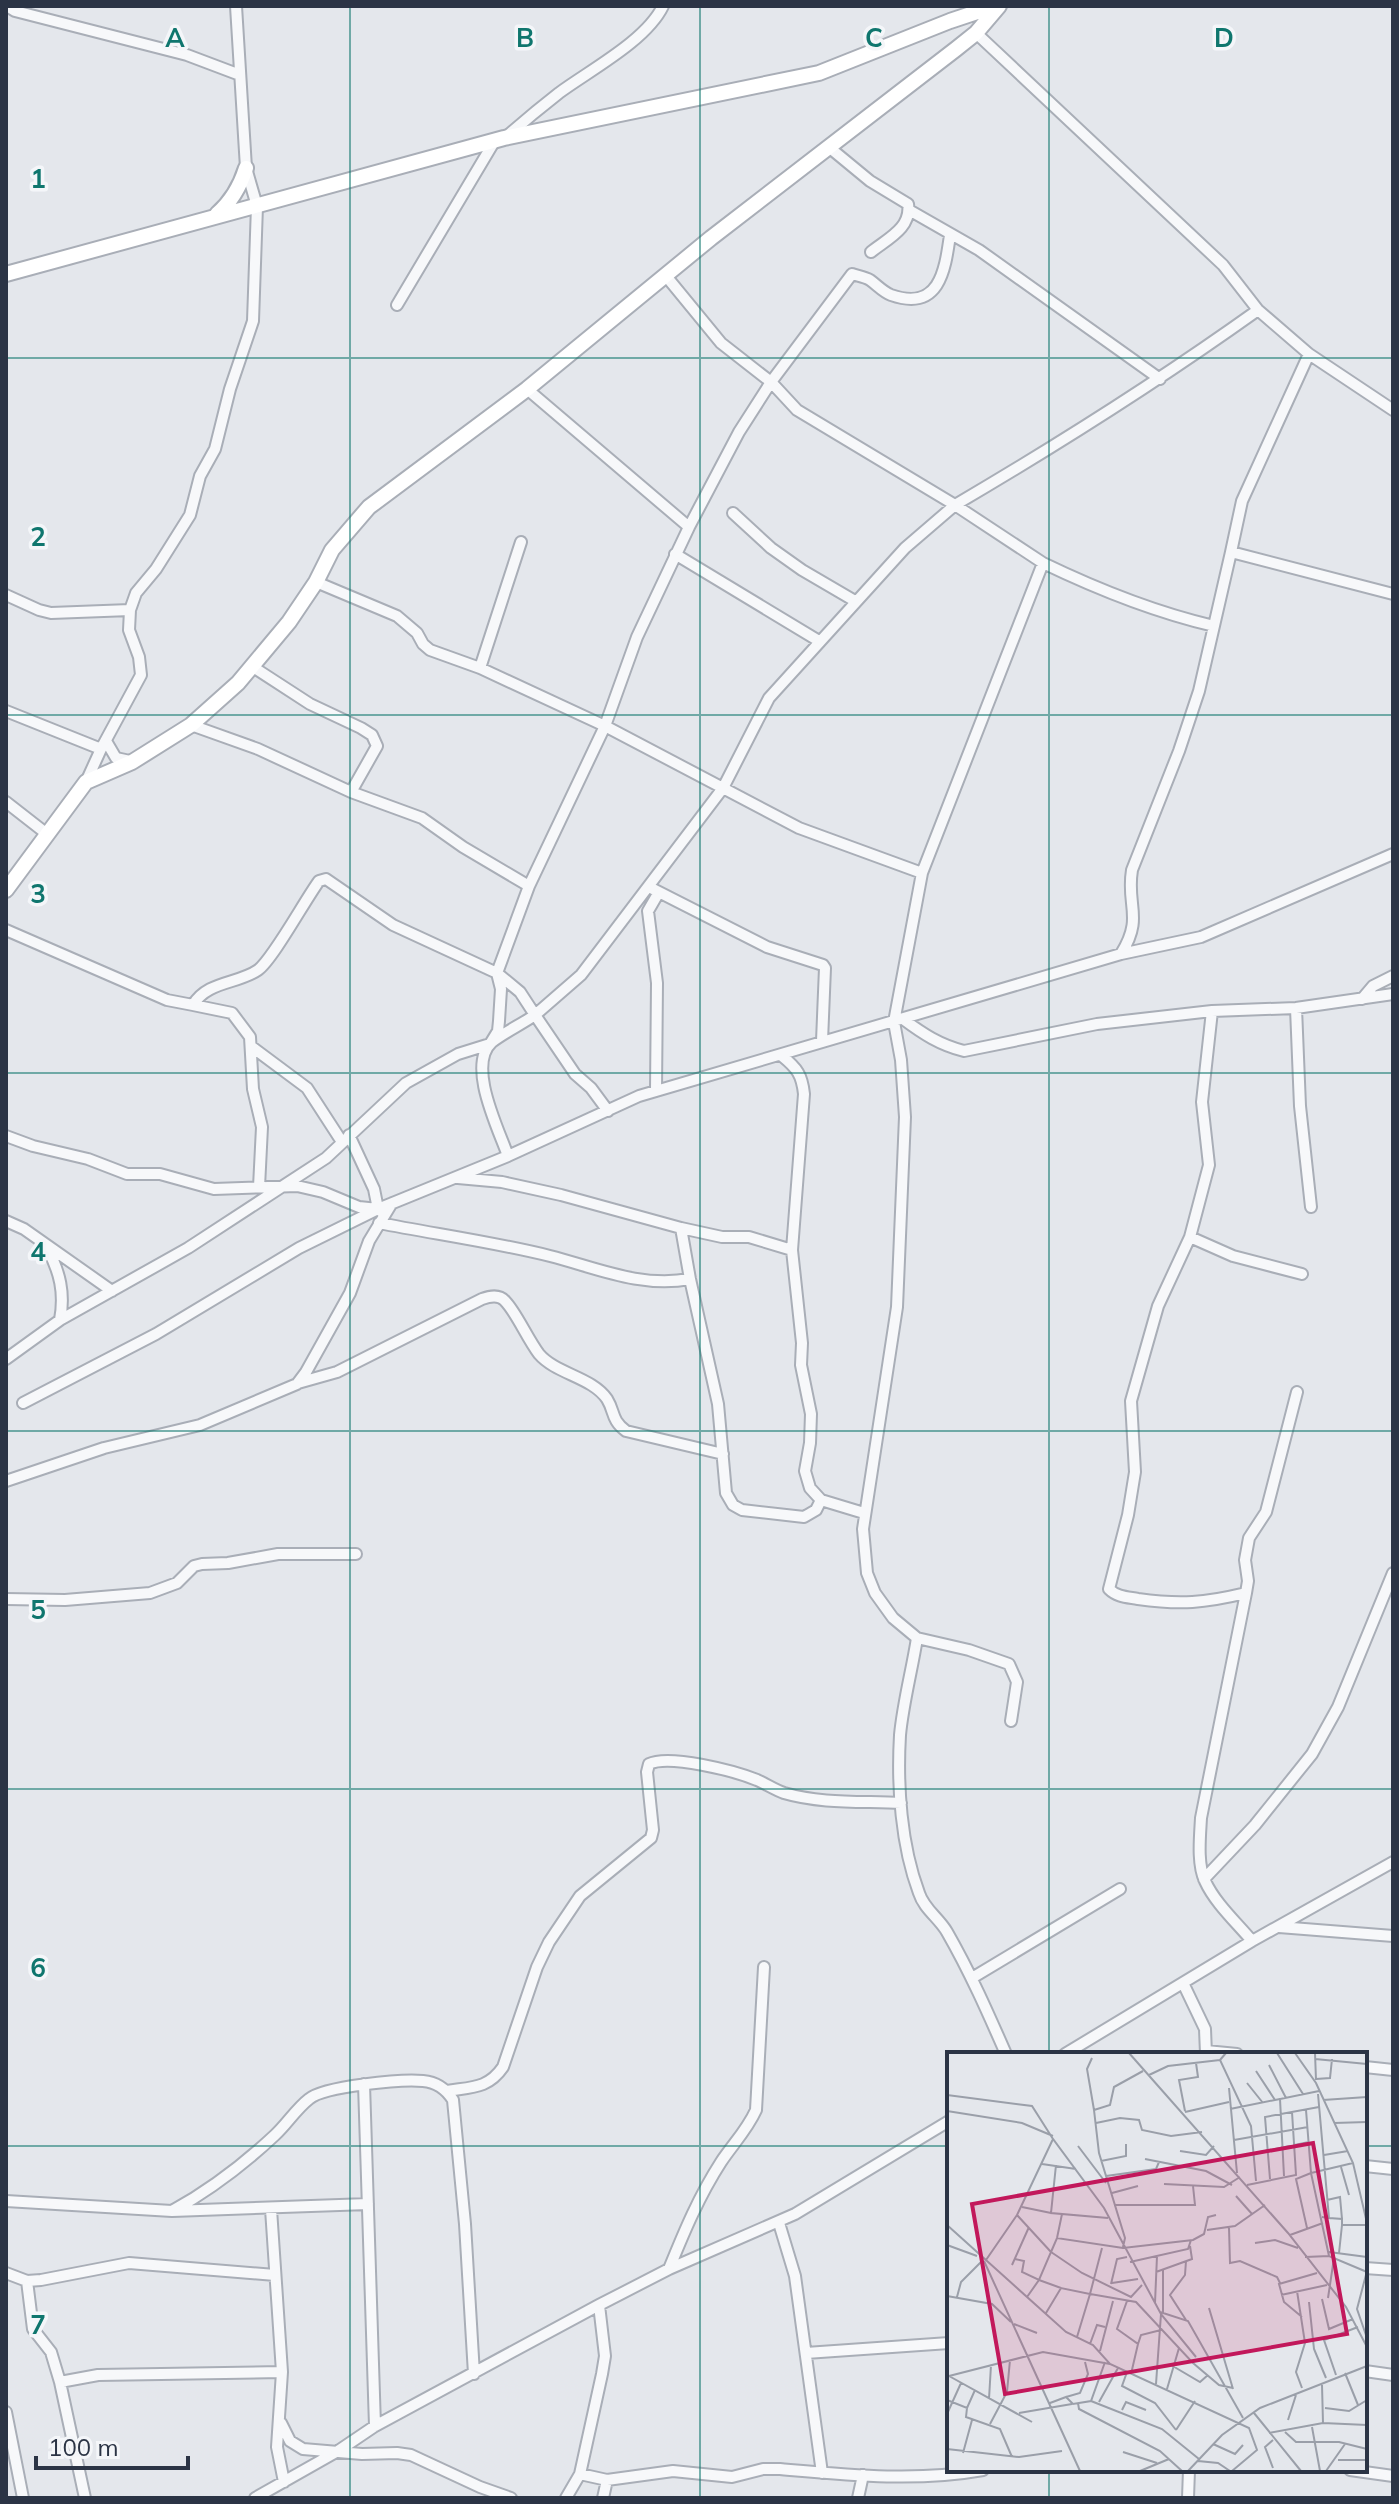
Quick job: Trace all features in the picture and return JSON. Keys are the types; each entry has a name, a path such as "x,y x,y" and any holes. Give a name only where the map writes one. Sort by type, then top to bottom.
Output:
{"street":[{"path":"7,6 15,11 187,55 240,75"},
{"path":"6,890 86,782 141,675 139,657 129,630 130,610 136,593 156,569 186,521 200,476 215,449 230,389 253,321 257,206 246,168 236,6"},
{"path":"397,305 499,140 642,32 663,6"},
{"path":"6,274 499,140 819,73 991,8"},
{"path":"86,782 132,762 191,725 238,683 289,622 316,582 332,550 369,507 527,389 711,238 976,33 991,8"},
{"path":"976,33 1223,265 1258,310 1281,332 1393,410"},
{"path":"830,148 870,181 903,200 909,210 979,250 1160,379"},
{"path":"213,218 233,197 246,168"},
{"path":"871,252 900,230 909,217 909,210"},
{"path":"508,1156 482,1074 483,1061 498,1031 501,989 497,973 529,886 605,726 637,637 675,554 739,432 771,382 852,274 868,279 887,294 911,298 924,296 943,278 950,235"},
{"path":"666,276 721,343 768,377 797,410 955,505 1043,563 1130,601 1214,626"},
{"path":"6,1359 60,1320 188,1248 326,1158 406,1083 458,1054 490,1044 535,1015 581,975 654,890 723,788 769,698 905,548 955,505 1072,436 1258,310"},
{"path":"1121,954 1129,941 1134,914 1130,881 1132,870 1199,691 1242,501 1309,354"},
{"path":"527,389 689,527"},
{"path":"733,513 793,564 855,601"},
{"path":"480,668 521,542"},
{"path":"1231,552 1393,594"},
{"path":"675,554 819,641"},
{"path":"1011,1721 1017,1682 1009,1664 969,1650 917,1638 893,1618 875,1593 867,1573 863,1549 864,1513 897,1307 905,1117 898,1021 922,873 1043,563"},
{"path":"316,582 397,616 417,633 430,650 480,668 605,726 799,828 922,873"},
{"path":"6,595 51,613 130,610"},
{"path":"253,667 310,704 361,728 376,740 377,746 351,792"},
{"path":"6,711 103,745 116,758 132,762"},
{"path":"191,725 258,749 351,792 422,818 463,847 529,886"},
{"path":"6,802 47,834"},
{"path":"297,1384 350,1293 380,1215 392,1203 656,1091 1121,954 1201,937 1393,854"},
{"path":"193,1005 197,998 225,981 258,970 319,881 326,879 393,925 497,973 520,992 575,1074 591,1088 608,1111"},
{"path":"654,890 767,947 823,965 822,1041"},
{"path":"654,890 648,911 657,983 656,1091"},
{"path":"6,930 167,1000 232,1013 247,1031 252,1047 253,1089 262,1127 259,1187"},
{"path":"1362,999 1373,986 1393,976"},
{"path":"898,1021 943,1045 964,1051 1097,1024 1212,1011 1296,1008 1393,994"},
{"path":"1296,1008 1300,1106 1311,1207"},
{"path":"1212,1011 1202,1102 1209,1165 1190,1237 1158,1306 1131,1401 1135,1472 1128,1515 1109,1589 1118,1595 1172,1604 1194,1604 1246,1593"},
{"path":"252,1047 307,1088 346,1139 374,1189 380,1215"},
{"path":"782,1056 797,1068 802,1077 804,1094 792,1250 802,1343 801,1365 811,1414 805,1471 810,1488 821,1500 864,1513"},
{"path":"6,1136 88,1159 127,1174 160,1174 214,1189 285,1185 308,1188 380,1215 635,1280 690,1279"},
{"path":"452,1178 502,1182 681,1228 722,1237 749,1237 792,1250"},
{"path":"23,1403 156,1334 299,1248 380,1215"},
{"path":"6,1221 44,1242 112,1291"},
{"path":"681,1228 718,1404 726,1493 733,1505 742,1510 804,1517 816,1510 821,1500"},
{"path":"1190,1237 1233,1256 1302,1274"},
{"path":"44,1242 60,1275 63,1290 60,1320"},
{"path":"6,1481 104,1448 200,1425 297,1384 337,1372 482,1299 497,1296 505,1300 526,1337 546,1361 598,1391 607,1399 616,1424 626,1431 723,1454"},
{"path":"1252,1941 1220,1904 1204,1879 1201,1818 1246,1593 1245,1560 1249,1538 1266,1512 1297,1392"},
{"path":"6,1599 65,1600 150,1593 177,1583 194,1566 202,1564 228,1563 278,1554 356,1554"},
{"path":"1204,1879 1255,1825 1312,1754 1338,1707 1393,1573"},
{"path":"917,1638 900,1734 901,1803 907,1846 918,1893 943,1925 972,1978 1005,2052"},
{"path":"447,2091 485,2084 495,2079 503,2067 537,1967 549,1942 580,1896 651,1838 649,1764 655,1761 672,1762 735,1772 783,1793 832,1800 901,1803"},
{"path":"1068,2052 1252,1941 1393,1862"},
{"path":"972,1978 1120,1889"},
{"path":"1277,1927 1393,1936"},
{"path":"669,2269 696,2204 723,2160 750,2125 756,2110 764,1967"},
{"path":"1183,1983 1205,2029 1206,2052"},
{"path":"1367,2067 1393,2070"},
{"path":"172,2211 208,2191 233,2172 278,2132 310,2097 364,2084 424,2081 447,2091 453,2100 465,2224 474,2374"},
{"path":"364,2084 375,2426"},
{"path":"255,2498 338,2451 375,2426 599,2305 669,2269 779,2223 947,2122"},
{"path":"1367,2166 1393,2169"},
{"path":"6,2201 172,2211 368,2204"},
{"path":"271,2209 282,2372 277,2447 284,2482"},
{"path":"779,2223 795,2276 822,2473"},
{"path":"6,2273 27,2281 129,2263 275,2275"},
{"path":"1367,2268 1393,2270"},
{"path":"27,2281 33,2329 51,2352 85,2498"},
{"path":"566,2498 580,2474 605,2356 599,2305"},
{"path":"806,2353 947,2343"},
{"path":"1367,2371 1393,2375"},
{"path":"60,2382 98,2375 282,2372"},
{"path":"6,2412 23,2498"},
{"path":"280,2417 284,2431 295,2445 303,2449 411,2455 511,2498"},
{"path":"580,2474 607,2480 673,2471 732,2477 763,2469 863,2475 949,2476 972,2472"},
{"path":"1188,2498 1189,2472"},
{"path":"1364,2472 1393,2476"},
{"path":"858,2498 863,2475"},
{"path":"603,2498 607,2480"}]}
